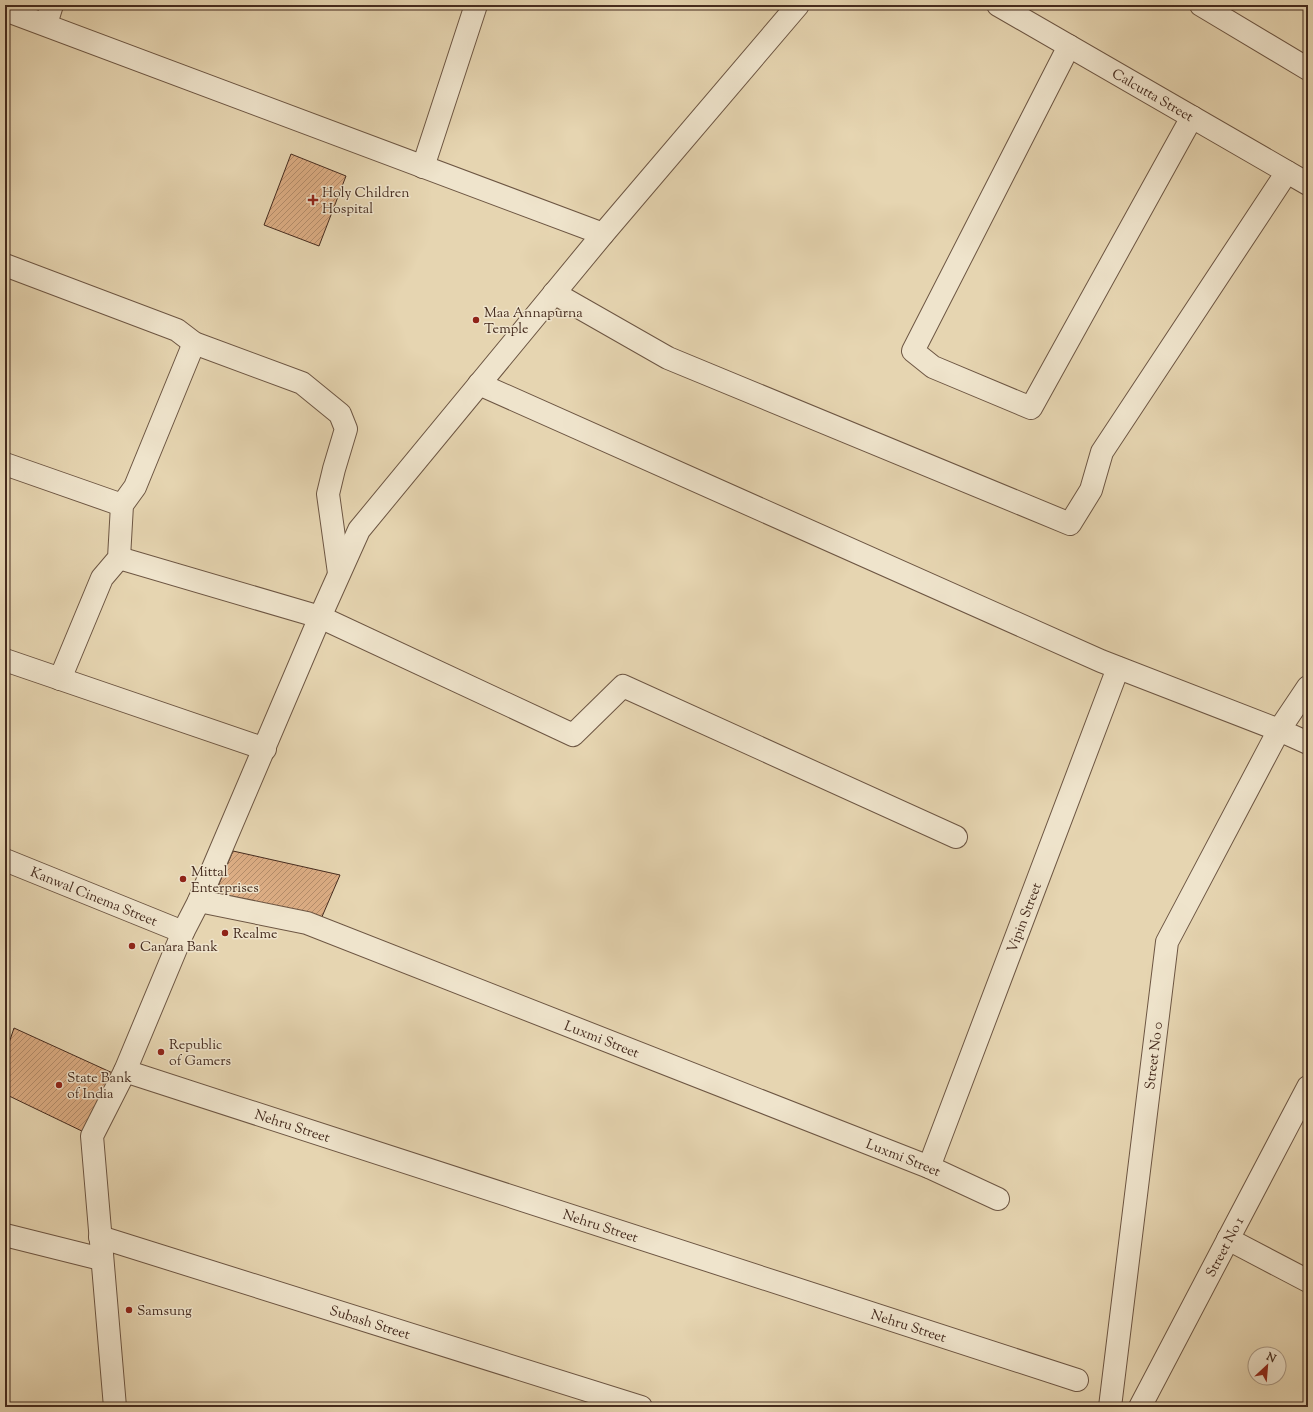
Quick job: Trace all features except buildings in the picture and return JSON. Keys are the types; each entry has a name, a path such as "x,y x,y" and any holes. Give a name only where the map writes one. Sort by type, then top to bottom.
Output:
{"street":[{"path":"423,167 476,5"},
{"path":"114,1407 92,1136 124,1070 183,932 199,901 320,617 359,530 603,234 798,5"},
{"name":"Calcutta Street","path":"998,5 1308,184"},
{"path":"1201,5 1308,69"},
{"path":"5,10 49,15 423,167 603,234"},
{"path":"1069,46 913,351 933,367 1031,408 1192,116"},
{"path":"554,293 668,358 1070,524 1091,490 1102,452 1287,172"},
{"path":"5,265 177,330 194,343 302,382 340,414 346,429 328,494 339,573"},
{"path":"60,679 102,578 119,558 122,505 135,487 194,343"},
{"path":"480,384 1093,658 1279,730 1308,743"},
{"path":"5,464 122,505"},
{"path":"119,558 320,617 573,735 623,686 956,837"},
{"path":"5,660 265,749"},
{"name":"Vipin Street","path":"929,1167 1118,668"},
{"name":"Street No 0","path":"1110,1407 1167,942 1279,730 1308,687"},
{"name":"Kanwal Cinema Street","path":"5,860 183,932"},
{"name":"Luxmi Street","path":"199,901 307,923 929,1167 998,1199"},
{"name":"Nehru Street","path":"124,1070 1077,1380"},
{"name":"Street No 1","path":"1140,1407 1308,1086"},
{"path":"5,1235 101,1259"},
{"name":"Subash Street","path":"100,1237 641,1407"},
{"path":"1228,1239 1308,1281"}],"place":[{"name":"Holy Children Hospital","path":"313,200"},
{"name":"Maa Annapurna Temple","path":"476,320"},
{"name":"Mittal Enterprises","path":"183,879"},
{"name":"Realme","path":"225,933"},
{"name":"Canara Bank","path":"132,946"},
{"name":"Republic of Gamers","path":"161,1052"},
{"name":"State Bank of India","path":"59,1085"},
{"name":"Samsung","path":"129,1310"}]}
